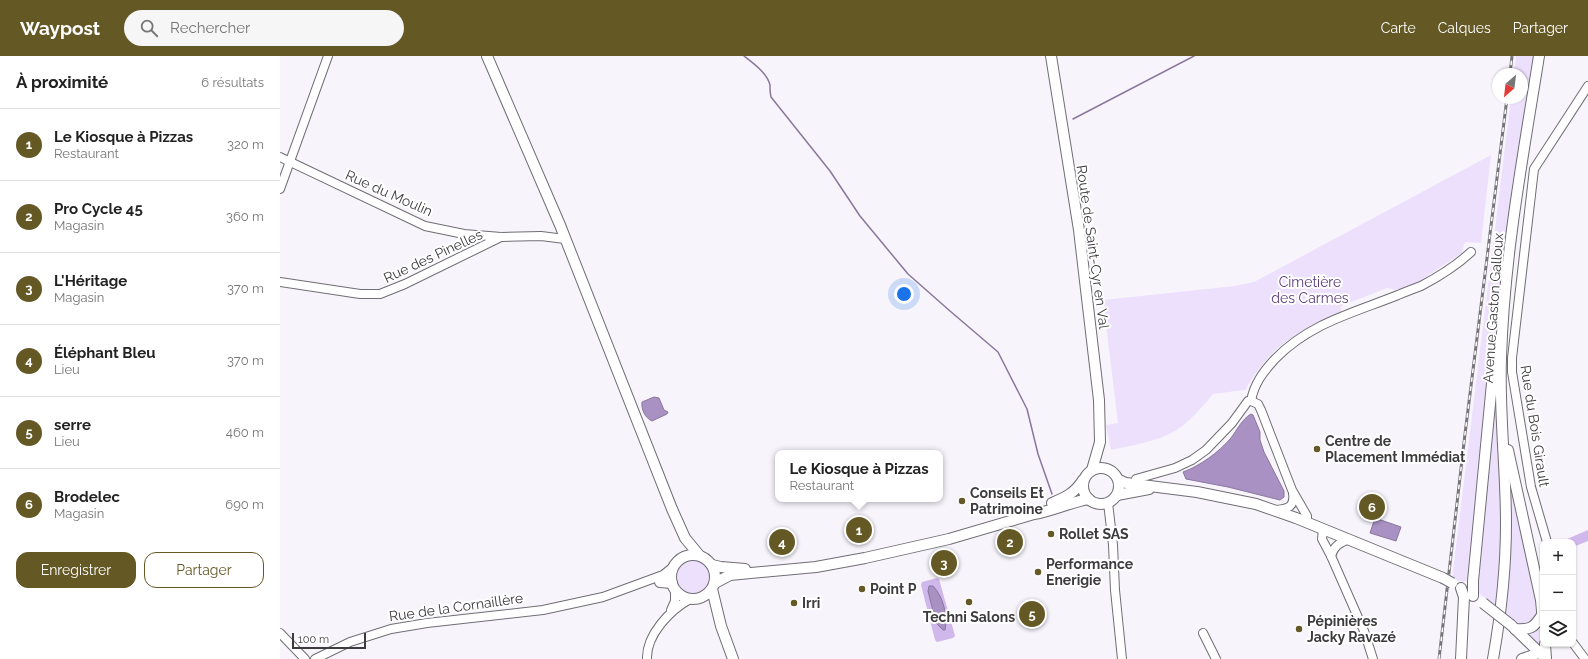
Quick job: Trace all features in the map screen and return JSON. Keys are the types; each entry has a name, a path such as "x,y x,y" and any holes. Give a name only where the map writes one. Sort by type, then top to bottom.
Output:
{"main road":[{"path":"488,56 565,239 672,509 685,538 698,555"},
{"name":"Route de Saint-Cyr en Val","path":"1051,56 1079,230 1099,400 1100,442 1105,467"},
{"name":"Avenue Gaston Galloux","path":"1493,659 1500,613 1505,553 1506,503 1501,358 1504,317 1519,183 1539,56"},
{"path":"1479,600 1473,581 1496,345 1504,317"},
{"path":"1502,414 1510,463 1542,611"},
{"name":"Route de Saint-Cyr en Val","path":"1092,470 1100,442"},
{"path":"1034,514 1041,509 1071,495 1078,489 1083,480 1092,470 1105,467 1116,474 1119,480 1119,490 1117,495 1108,503 1098,504 1089,499 1083,491 1083,480"},
{"path":"1119,480 1126,483 1197,492 1235,499 1275,510 1349,539 1461,588 1540,646"},
{"path":"1117,495 1157,488"},
{"path":"712,565 764,571 788,571 816,567 865,558 949,538 1045,512 1076,501 1089,499"},
{"path":"672,509 682,546 681,558"},
{"path":"733,659 721,626 706,595 715,571 712,565 704,557 693,554 681,558 673,566 671,572 673,586 680,595 706,595 730,575 764,571"},
{"path":"1461,588 1473,581"},
{"name":"Rue de la Cornaillère","path":"660,582 673,586"},
{"path":"1461,588 1464,597 1461,659"},
{"path":"1464,608 1468,602 1479,600"},
{"path":"1513,627 1530,629 1540,622"},
{"path":"1522,659 1534,655 1541,647 1546,659"}],"street":[{"path":"280,189 328,56"},
{"name":"Rue du Bois Girault","path":"1546,539 1531,486 1512,372 1512,358 1534,169 1588,86"},
{"name":"Rue du Moulin","path":"280,157 425,226 464,234 501,237 541,236 565,239"},
{"name":"Rue des Pinelles","path":"280,282 360,294 380,294 405,284 501,237"},
{"path":"1136,479 1175,468 1206,450 1232,423 1248,401 1251,401 1254,389 1261,376 1271,363 1291,343 1329,321 1420,286 1471,252"},
{"path":"1251,401 1258,404 1261,410 1292,490 1307,516 1307,523"},
{"path":"1275,510 1283,510 1292,504 1294,500 1292,490"},
{"path":"1108,503 1113,545 1115,590 1122,659"},
{"path":"1323,529 1322,539 1364,631 1373,659"},
{"path":"1331,556 1334,547 1349,539"},
{"name":"Rue de la Cornaillère","path":"606,596 663,575 673,566"},
{"name":"Rue de la Cornaillère","path":"315,659 350,642 391,629 427,623 543,610 617,594 660,582"},
{"path":"665,621 675,601 673,586"},
{"path":"647,659 648,648 653,635 680,604 706,595"},
{"path":"280,633 305,659"},
{"path":"1203,633 1216,659"},
{"path":"1576,647 1585,659"}],"green space":[{"path":"1516,56 1535,56 1496,329 1469,579 1464,582 1452,579 1510,104 1528,104 1528,68 1515,68"},
{"name":"Cimetière des Carmes","path":"1491,155 1481,243 1466,242 1462,253 1415,284 1396,290 1387,288 1341,306 1341,312 1306,329 1275,351 1254,376 1245,390 1213,394 1191,419 1168,435 1152,441 1111,450 1106,425 1118,423 1103,300 1235,286 1254,282"},
{"path":"1497,364 1503,508 1496,606 1476,591"},
{"path":"1508,463 1540,611 1533,624 1517,625 1505,614 1508,581"},
{"path":"693,559 706,565 712,578 706,591 693,597 680,591 674,578 680,565"},
{"path":"1540,622 1540,647 1544,647 1544,654 1523,633"}],"shaded area":[{"path":"654,397 659,398 664,410 668,412 667,414 652,421 647,418 644,413 642,402"},
{"path":"1251,414 1253,415 1260,432 1260,440 1264,452 1284,491 1284,497 1280,500 1228,487 1186,479 1183,472 1196,466 1215,453 1231,438 1242,422"},
{"path":"1375,518 1401,527 1396,541 1370,533"},
{"path":"1588,530 1588,541 1576,546 1576,539 1567,539"},
{"path":"937,578 939,579 955,636 953,638 937,642 935,640 921,585 922,582"},
{"path":"929,586 933,586 937,590 944,606 946,619 945,630 943,630 936,623 928,591"}],"waterway":[{"path":"744,56 766,76 770,85 771,97 830,171 860,216 908,274 998,352 1027,409 1038,454 1052,494"},
{"path":"1073,119 1194,56"}],"railway":[{"path":"1511,68 1512,56"},
{"path":"1439,659 1465,434 1506,104"}],"place":[{"name":"Centre de Placement Immédiat","path":"1317,449"},
{"name":"Conseils Et Patrimoine","path":"962,501"},
{"name":"Brodelec","path":"1372,507"},
{"name":"Le Kiosque à Pizzas","path":"859,530"},
{"name":"Rollet SAS","path":"1051,534"},
{"name":"Éléphant Bleu","path":"782,542"},
{"name":"Pro Cycle 45","path":"1010,542"},
{"name":"L'Héritage","path":"944,563"},
{"name":"Performance Enerigie","path":"1038,572"},
{"name":"Point P","path":"862,589"},
{"name":"Techni Salons","path":"969,602"},
{"name":"Irri","path":"794,603"},
{"name":"serre","path":"1032,614"},
{"name":"Pépinières Jacky Ravazé","path":"1299,629"}]}
